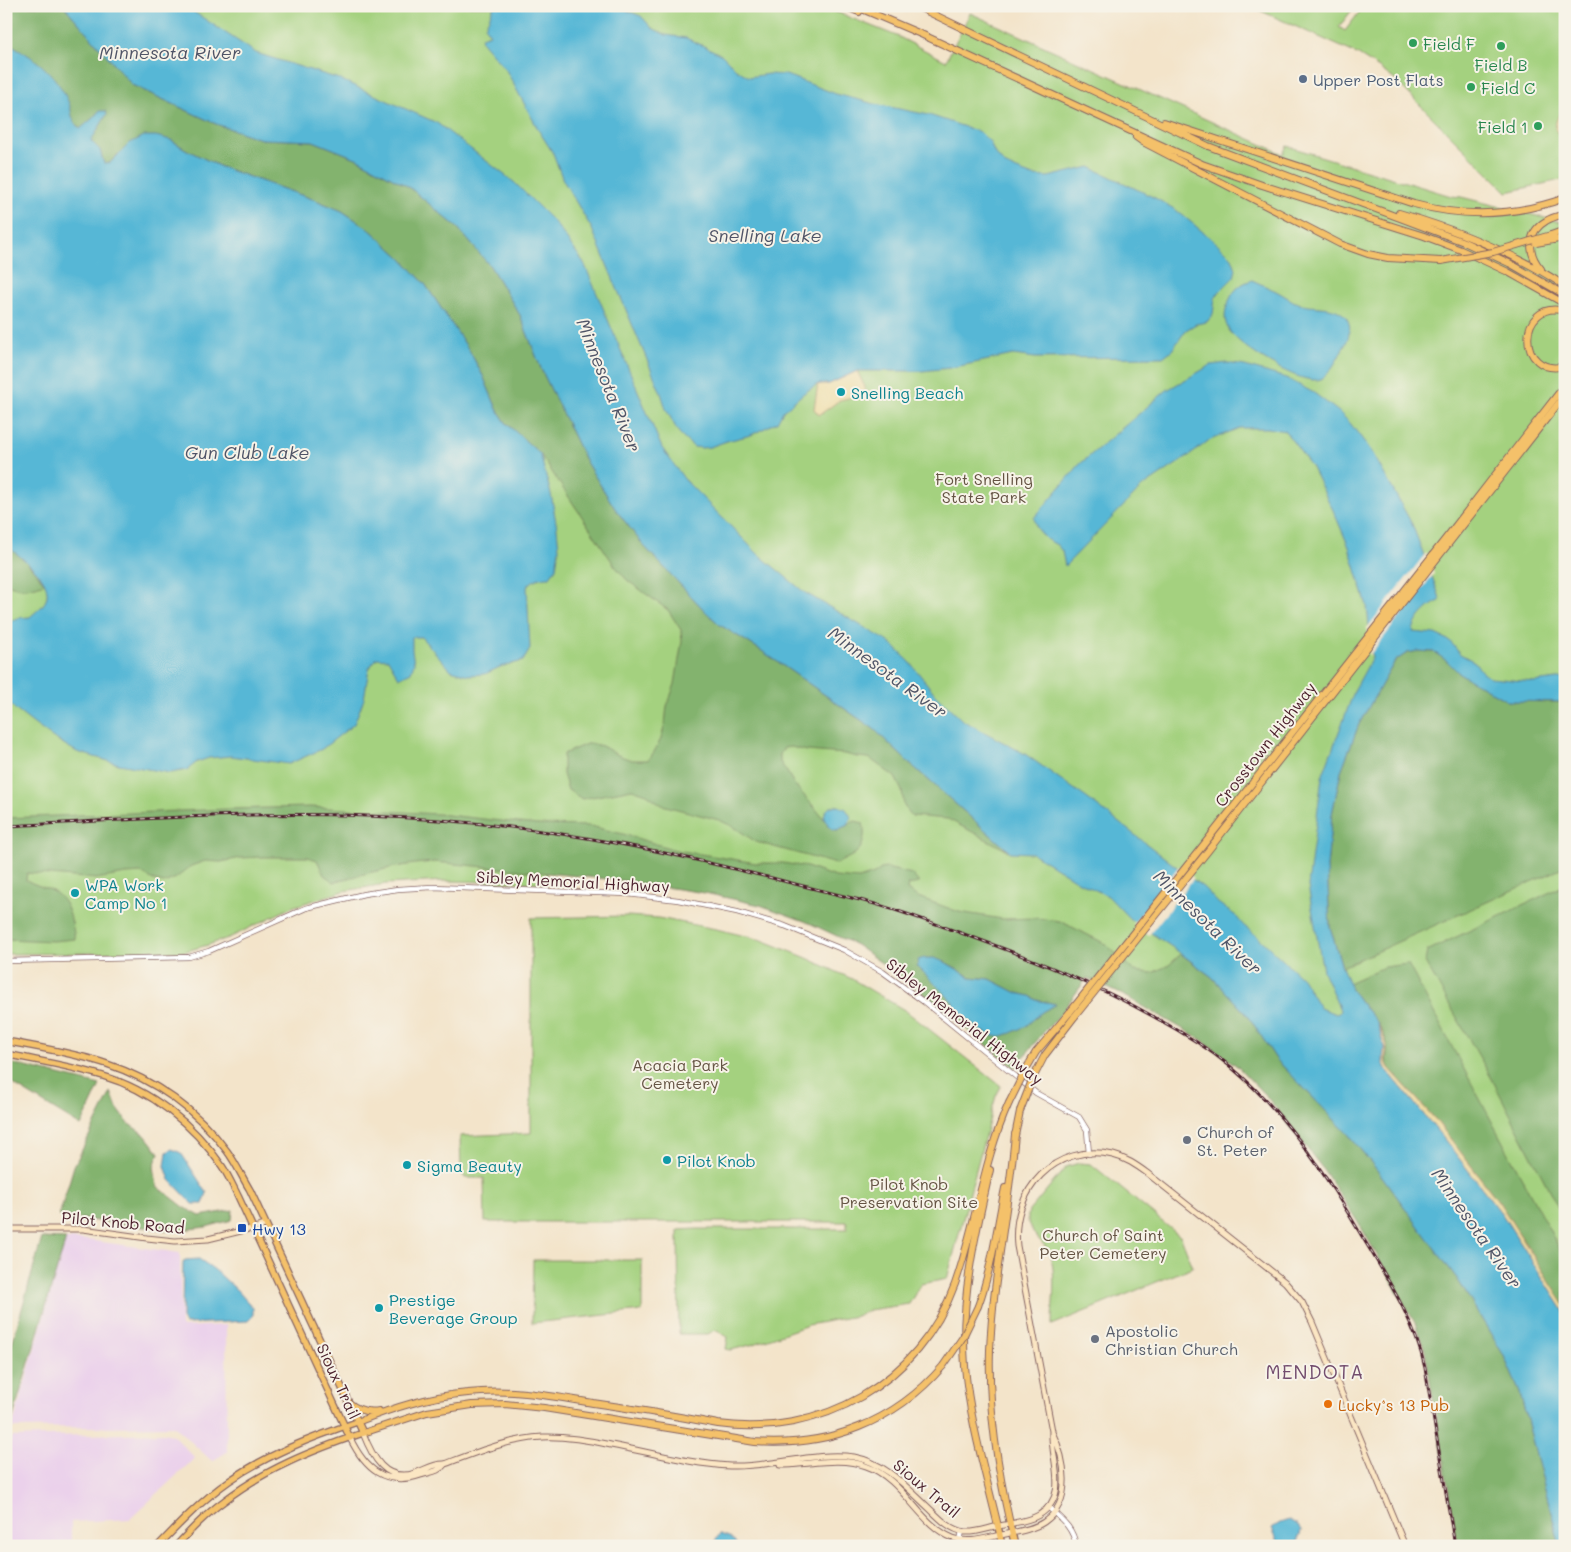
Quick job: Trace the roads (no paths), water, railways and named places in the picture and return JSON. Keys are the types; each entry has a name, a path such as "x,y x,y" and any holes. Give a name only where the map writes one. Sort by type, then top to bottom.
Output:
{"highway":[{"path":"844,6 895,23"},
{"path":"855,6 1217,169 1424,236 1461,250 1519,277 1565,304"},
{"path":"916,6 998,47 1148,116 1414,204 1444,211 1481,214 1534,208 1565,198"},
{"path":"1148,116 1171,130 1208,146 1354,200 1481,250 1528,273 1565,295"},
{"path":"1123,128 1143,142 1340,244 1368,254 1388,258 1441,261 1469,257 1552,238 1565,238"},
{"path":"1354,200 1454,230 1520,259 1565,286"},
{"path":"1547,274 1534,260 1531,248 1533,236 1544,222 1564,214"},
{"path":"1552,238 1565,230"},
{"path":"1565,311 1551,310 1540,314 1529,328 1527,341 1530,352 1538,361 1549,367 1565,366"},
{"name":"Crosstown Highway","path":"1015,1134 1020,1111 1032,1080 1045,1055 1073,1014 1565,385"},
{"path":"1073,1014 1207,852 1565,395"},
{"name":"Crosstown Highway","path":"999,1128 1009,1103 1036,1052 1073,1014"},
{"name":"Sioux Trail","path":"6,1041 107,1064 146,1080 174,1098 212,1132 228,1152 250,1190 363,1433"},
{"name":"Sioux Trail","path":"6,1054 104,1076 128,1086 150,1097 171,1112 208,1147 222,1167 254,1228 350,1438"},
{"path":"158,1546 198,1506 238,1475 272,1455 345,1426 421,1400 481,1392 541,1394 718,1424 752,1426 802,1421 844,1406 871,1391 901,1367 926,1339 943,1312 959,1271 984,1176 999,1128"},
{"path":"999,1128 970,1267 965,1300 964,1333 965,1366 970,1398 1002,1546"},
{"path":"176,1546 214,1508 249,1483 288,1462 363,1433 427,1412 472,1405 500,1404 544,1408 755,1442 787,1443 827,1438 852,1430 880,1417 914,1394 943,1366 957,1348 968,1329 984,1291 1015,1134"},
{"path":"1015,1134 993,1310 990,1360 991,1399 998,1468 1015,1546"},
{"path":"348,1402 358,1409 367,1412 392,1409"}],"main road":[{"path":"1054,1512 1062,1499 1064,1471 1057,1441 1052,1431 1017,1246 1017,1220 1020,1206 1027,1193 1044,1172 1065,1159 1089,1154 1114,1156 1127,1160 1139,1167 1278,1276 1302,1302 1405,1546"},
{"name":"Pilot Knob Road","path":"6,1229 84,1229 175,1241 208,1239 266,1225"},
{"path":"1048,1507 1056,1494 1058,1480 1051,1442 1052,1431"},
{"name":"Sioux Trail","path":"363,1433 377,1463 384,1469 398,1474 412,1474 438,1463 445,1464 510,1441 552,1436 587,1440 710,1464 738,1466 838,1456 853,1457 885,1469 947,1524 962,1531 972,1532 1036,1517 1048,1507"},
{"name":"Sioux Trail","path":"350,1438 357,1453 370,1468 381,1475 393,1479 406,1480 441,1469 445,1464"},
{"name":"Sioux Trail","path":"768,1464 794,1465 838,1461 867,1466 891,1480 938,1530 960,1543 1037,1526 1054,1512"}],"street":[{"name":"Sibley Memorial Highway","path":"6,961 189,958 306,908 364,894 398,889 432,887 628,894 678,900 737,912 785,926 844,950 876,967 910,991 1036,1093 1079,1117 1086,1130 1089,1154"},
{"path":"1048,1507 1070,1529 1076,1546"},
{"path":"960,1543 962,1531"}],"water":[{"name":"Minnesota River","path":"64,6 185,6 256,53 339,79 437,123 515,183 555,223 584,263 662,448 685,480 758,554 804,592 889,642 909,661 935,694 962,720 1025,754 1088,799 1204,888 1218,903 1236,916 1243,925 1302,978 1320,1008 1336,1014 1340,1010 1323,971 1308,886 1322,777 1355,689 1372,658 1367,606 1349,547 1311,466 1285,431 1268,428 1239,428 1208,441 1141,488 1065,566 1062,551 1057,545 1046,539 1037,528 1034,518 1080,464 1167,390 1211,365 1227,363 1245,366 1286,378 1314,393 1350,423 1372,452 1412,524 1439,595 1440,601 1423,614 1416,623 1413,632 1435,634 1450,641 1460,654 1475,662 1481,671 1490,678 1534,682 1565,678 1565,702 1507,701 1459,673 1434,652 1418,651 1407,653 1395,661 1359,724 1341,771 1332,814 1327,867 1330,927 1351,989 1377,1022 1384,1047 1383,1062 1386,1069 1444,1139 1502,1214 1565,1313 1565,1546 1560,1546 1520,1393 1503,1354 1458,1280 1381,1175 1348,1134 1276,1059 1249,1017 1212,977 1130,919 1108,896 1079,882 1032,853 1010,852 906,760 874,729 759,649 720,625 706,612 644,546 616,510 586,462 542,371 520,315 490,266 458,228 409,187 356,158 313,141 261,139 216,124 132,85"},
{"name":"Snelling Lake","path":"494,6 615,6 641,16 652,28 666,35 686,38 722,55 736,69 749,77 768,74 786,75 836,94 929,115 980,132 990,142 994,152 1004,164 1033,176 1048,177 1090,167 1176,210 1232,258 1236,269 1234,277 1215,298 1213,314 1207,322 1196,324 1186,330 1172,350 1163,357 1035,358 1013,355 950,368 922,371 857,371 829,384 818,384 783,411 777,422 751,435 710,447 694,447 677,430 666,409 592,229 563,180 553,153 506,70 482,42 481,37 490,34 485,27"},
{"name":"Gun Club Lake","path":"6,42 26,53 43,66 57,82 68,101 73,119 80,129 99,111 106,111 107,114 91,141 100,150 104,164 110,163 130,143 144,136 156,136 171,140 221,167 342,211 369,229 400,257 425,284 469,350 483,376 497,409 507,424 540,454 551,494 559,549 556,568 550,577 537,579 527,587 530,649 523,661 500,667 485,674 468,675 451,670 421,637 412,637 414,663 411,672 399,678 388,659 377,658 369,668 364,699 354,724 322,749 289,764 231,756 209,758 197,762 187,770 170,773 119,764 77,752 34,724 6,700 6,622 30,617 45,603 47,592 45,584 34,569 6,545"},
{"path":"1252,280 1297,303 1333,309 1343,314 1346,318 1350,329 1347,341 1324,377 1312,380 1285,371 1243,345 1228,328 1225,314 1232,295 1236,289"},
{"path":"836,805 846,809 851,817 848,825 837,830 832,829 824,819 827,810"},
{"path":"934,958 945,962 970,977 990,979 1017,993 1030,996 1036,1000 1056,1004 1042,1012 1026,1026 999,1037 993,1036 982,1031 956,1010 952,1001 917,966 918,960"},
{"path":"172,1149 181,1153 207,1193 203,1204 193,1204 170,1180 165,1166 167,1152"},
{"path":"199,1259 215,1270 253,1308 253,1316 248,1321 185,1324 182,1319 183,1263 185,1260"},
{"path":"1289,1520 1298,1525 1302,1530 1298,1538 1299,1546 1280,1546 1272,1528"},
{"path":"720,1534 729,1537 736,1543 736,1546 711,1546"}],"railway":[{"path":"6,826 186,817 322,815 431,819 557,833 677,856 886,907 1011,951 1109,993 1166,1023 1213,1053 1250,1084 1301,1142 1344,1206 1397,1295 1420,1349 1425,1368 1455,1546"}],"place":[{"name":"Field F","path":"1413,43"},
{"name":"Field B","path":"1501,46"},
{"name":"Upper Post Flats","path":"1303,79"},
{"name":"Field C","path":"1471,87"},
{"name":"Field 1","path":"1538,126"},
{"name":"Snelling Beach","path":"841,392"},
{"name":"WPA Work Camp No 1","path":"75,893"},
{"name":"Church of St. Peter","path":"1187,1140"},
{"name":"Pilot Knob","path":"667,1160"},
{"name":"Sigma Beauty","path":"407,1165"},
{"name":"Hwy 13","path":"242,1228"},
{"name":"Prestige Beverage Group","path":"379,1308"},
{"name":"Apostolic Christian Church","path":"1095,1339"},
{"name":"Lucky‘s 13 Pub","path":"1328,1404"}],"district":[{"name":"MENDOTA","path":"1315,1371"}],"park label":[{"name":"Fort Snelling State Park","path":"984,487"},
{"name":"Acacia Park Cemetery","path":"680,1073"},
{"name":"Pilot Knob Preservation Site","path":"909,1192"},
{"name":"Church of Saint Peter Cemetery","path":"1103,1243"}]}
